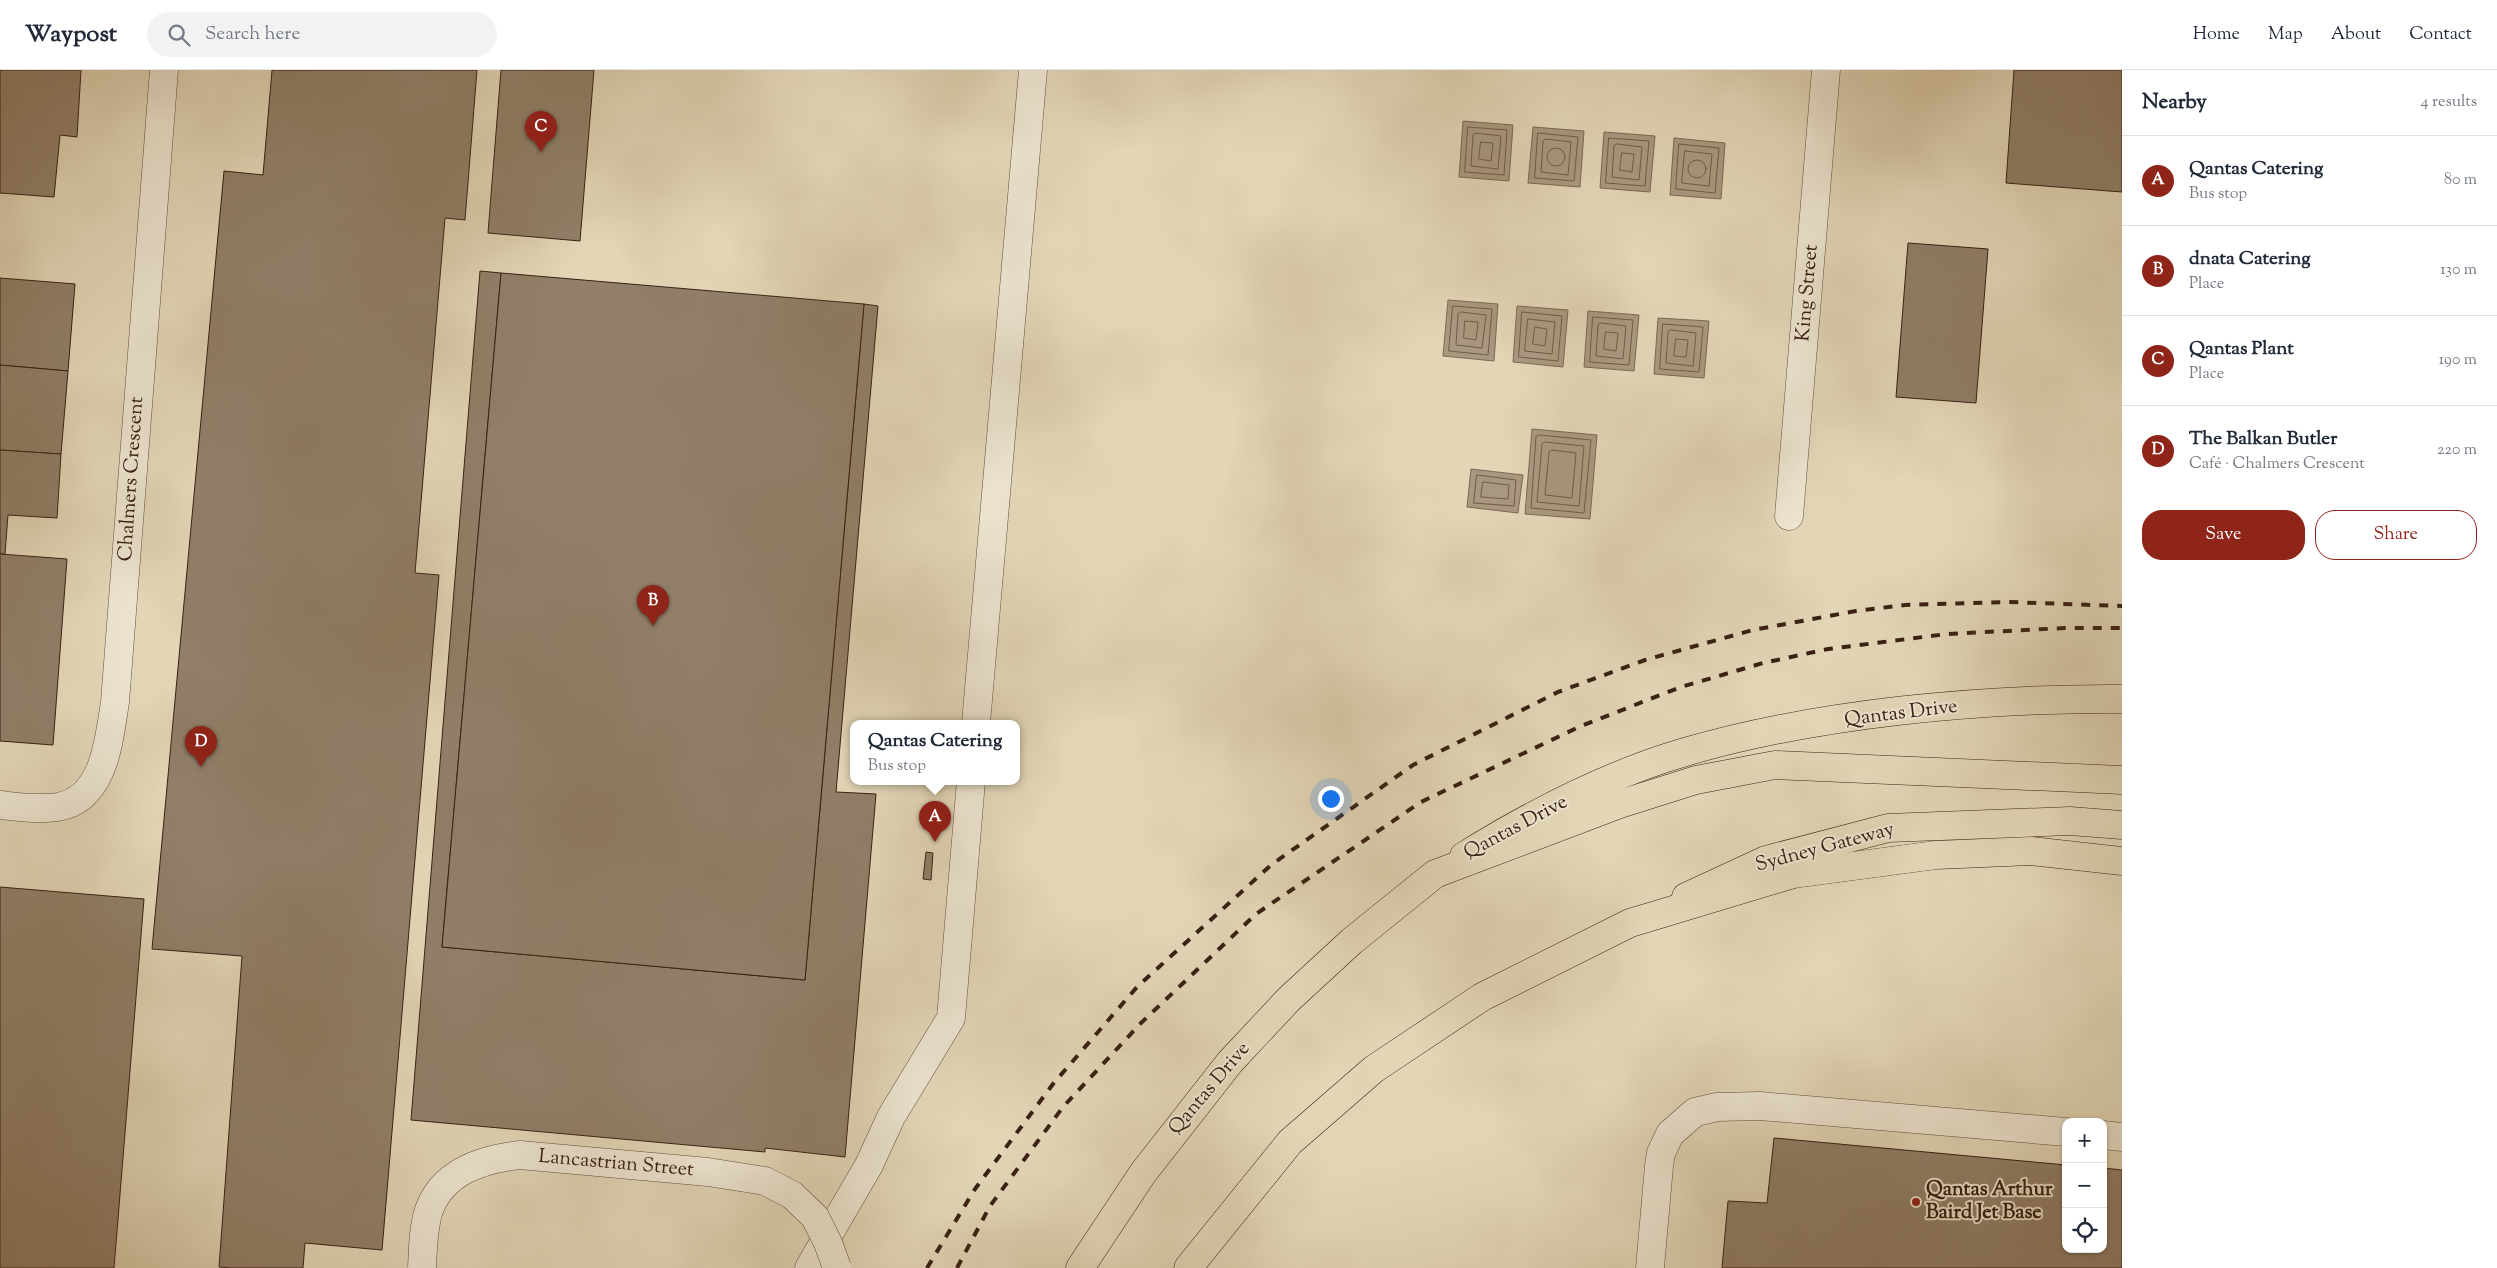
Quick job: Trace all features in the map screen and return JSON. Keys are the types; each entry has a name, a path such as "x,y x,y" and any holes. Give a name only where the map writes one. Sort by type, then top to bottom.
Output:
{"main road":[{"name":"Qantas Drive","path":"1080,1268 1143,1173 1230,1062 1289,999 1388,910 1435,874 1500,833 1610,780 1684,752 1780,730 1890,713 2074,698 2122,699"},
{"path":"1435,874 1620,804 1696,780 1776,765 2122,780"},
{"name":"Sydney Gateway","path":"1630,923 1766,860 1888,828 2070,821 2122,825"},
{"path":"1188,1268 1290,1142 1374,1069 1482,997 1630,923 1793,874 1936,855 2032,852 2122,861"}],"street":[{"name":"Chalmers Crescent","path":"0,805 60,807 82,797 98,776 108,749 115,702 164,70"},
{"path":"976,720 1033,70"},
{"name":"King Street","path":"1789,516 1826,70"},
{"path":"809,1268 870,1165 891,1117 950,1018 971,785"},
{"path":"1650,1268 1661,1153 1670,1134 1695,1112 1717,1107 1760,1106 2062,1132"},
{"path":"2107,1135 2122,1137"},
{"name":"Lancastrian Street","path":"422,1268 429,1211 433,1200 446,1182 458,1173 479,1163 520,1155 708,1172 765,1181 792,1195 814,1217 828,1243 837,1268"}],"water":[{"path":"1463,121 1513,125 1509,181 1459,177"},
{"path":"1533,127 1584,131 1580,187 1528,183"},
{"path":"1604,132 1655,136 1650,192 1600,188"},
{"path":"1674,138 1725,143 1721,199 1670,195"},
{"path":"1448,300 1498,304 1494,361 1443,356"},
{"path":"1517,306 1568,310 1563,367 1513,362"},
{"path":"1588,311 1639,315 1634,371 1584,367"},
{"path":"1658,318 1709,321 1704,378 1654,374"},
{"path":"1532,429 1597,435 1590,519 1525,514"},
{"path":"1471,469 1523,475 1518,513 1467,507"}],"building":[{"path":"0,70 81,70 77,137 60,135 54,197 0,193"},
{"path":"272,70 477,70 465,220 445,218 415,573 439,575 382,1250 305,1243 303,1268 231,1268 219,1267 242,956 152,949 224,171 263,175"},
{"path":"501,70 594,70 580,241 488,233"},
{"path":"2014,70 2122,70 2122,192 2006,183"},
{"path":"1908,243 1988,249 1976,403 1896,397"},
{"path":"480,271 501,273 442,947 805,980 864,304 878,306 836,792 876,794 845,1157 765,1148 765,1152 411,1120"},
{"path":"501,273 864,304 805,980 442,947"},
{"path":"0,278 75,284 68,371 0,365"},
{"path":"0,365 68,371 61,454 0,450"},
{"path":"0,450 61,454 57,518 8,515 5,554 0,554"},
{"path":"0,554 67,559 53,745 0,741"},
{"path":"926,852 933,853 931,880 923,879"},
{"path":"0,887 144,899 114,1268 0,1268"},
{"name":"Qantas Arthur Baird Jet Base","path":"1774,1138 2062,1165 2062,1253 2107,1253 2107,1168 2122,1170 2122,1268 1722,1268 1728,1201 1767,1203"}],"railway":[{"path":"927,1268 975,1189 1053,1084 1137,987 1271,865 1413,765 1558,692 1645,660 1753,630 1856,611 1905,605 2008,602 2122,606"},
{"path":"957,1268 990,1206 1063,1107 1141,1023 1256,914 1421,802 1581,726 1681,687 1763,663 1828,649 1947,634 2065,628 2122,628"}],"place":[{"name":"Qantas Plant","path":"541,152"},
{"name":"dnata Catering","path":"653,626"},
{"name":"The Balkan Butler","path":"201,767"},
{"name":"Qantas Catering","path":"935,842"},
{"name":"Qantas Arthur Baird Jet Base","path":"1916,1202"}]}
